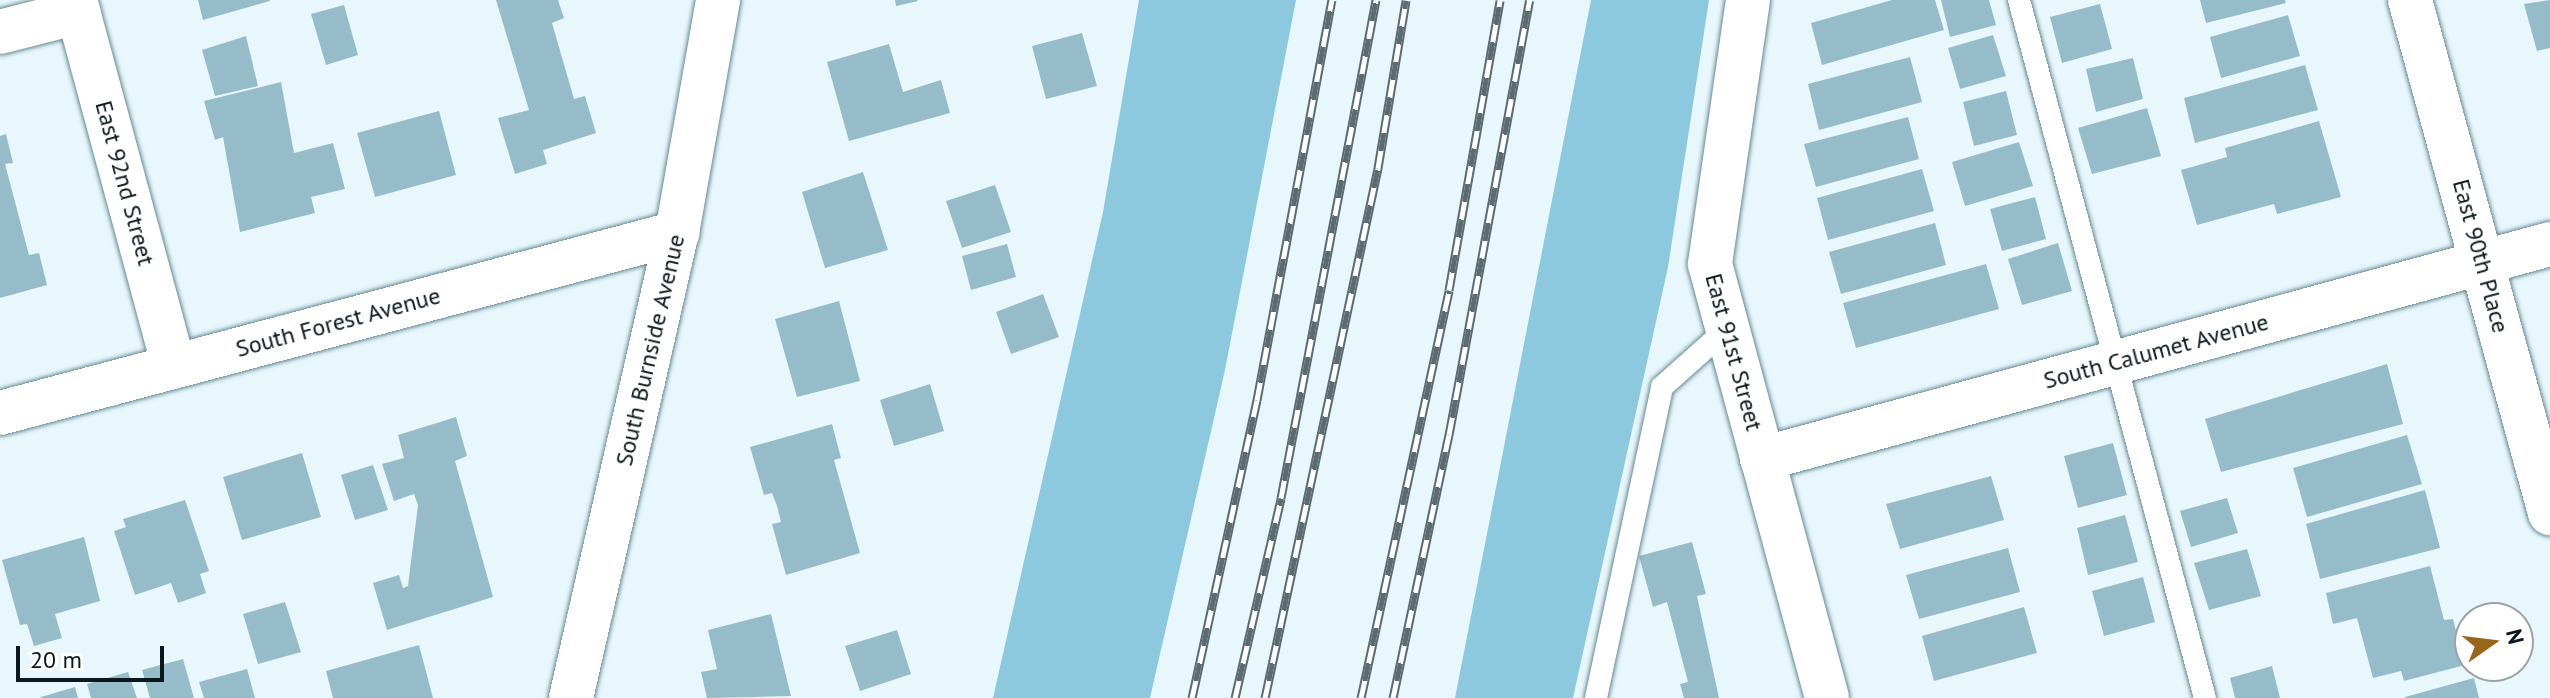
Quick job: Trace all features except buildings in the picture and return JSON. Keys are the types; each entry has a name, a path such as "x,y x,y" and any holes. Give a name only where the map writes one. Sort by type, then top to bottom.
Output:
{"street":[{"name":"South Burnside Avenue","path":"571,698 677,233 718,0"},
{"name":"East 91st Street","path":"1748,0 1710,264 1827,698"},
{"name":"East 90th Place","path":"2410,0 2550,513"},
{"path":"0,32 76,6"},
{"name":"East 92nd Street","path":"76,6 174,366"},
{"name":"South Forest Avenue","path":"0,413 677,233"},
{"name":"South Calumet Avenue","path":"1762,459 2550,244"}],"lane":[{"path":"2019,0 2205,698"},
{"path":"1596,698 1662,387 1727,329"}],"shaded area":[{"path":"1139,0 1296,0 1225,370 1150,698 993,698 1103,212"},
{"path":"1591,0 1709,0 1668,267 1573,698 1455,698"}],"railway":[{"path":"1192,698 1257,400 1332,0"},
{"path":"1235,698 1281,498 1376,0"},
{"path":"1265,698 1378,168 1406,0"},
{"path":"1361,698 1449,290 1500,0"},
{"path":"1393,698 1449,435 1530,0"}]}
